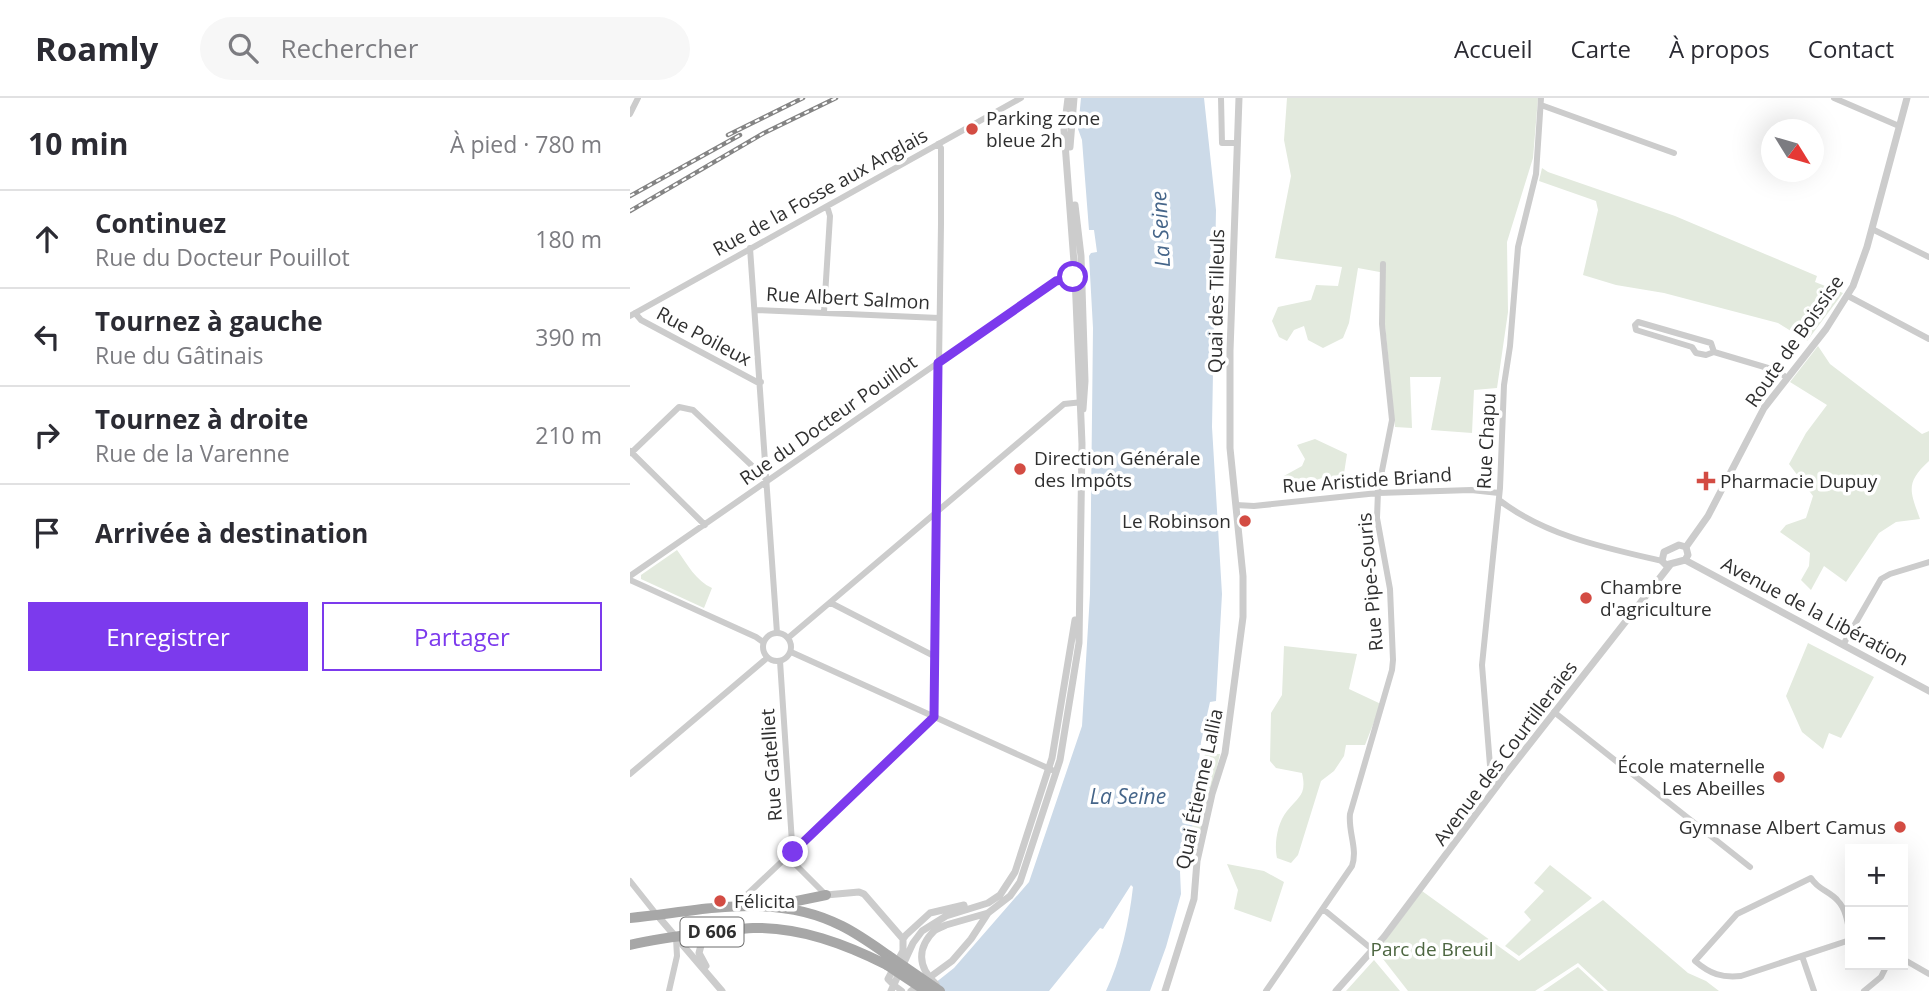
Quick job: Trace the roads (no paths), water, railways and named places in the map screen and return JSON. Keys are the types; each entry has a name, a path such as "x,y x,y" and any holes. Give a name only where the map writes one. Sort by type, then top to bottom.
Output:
{"main road":[{"path":"774,905 826,895"},
{"name":"D 606","path":"630,918 736,905 774,905 799,909 830,920 855,933 926,991"},
{"name":"D 606","path":"630,945 676,936 754,928 794,932 841,944 889,962 942,991"}],"street":[{"path":"630,114 638,98"},
{"name":"Rue de la Fosse aux Anglais","path":"633,314 1021,98"},
{"path":"1068,98 1064,130 1078,276"},
{"path":"911,991 958,954 988,913 1010,896 1024,875 1057,773 1079,643 1082,402 1070,143 1074,98"},
{"path":"1221,98 1222,143 1237,143"},
{"name":"Quai des Tilleuls","path":"1236,505 1230,410 1239,98"},
{"path":"1834,98 1899,126"},
{"name":"Route de Boissise","path":"1686,547 1708,516 1765,408 1848,296 1863,262 1907,98"},
{"path":"1541,101 1674,153"},
{"name":"Rue Chapu","path":"1497,785 1491,778 1482,666 1499,497 1504,385 1518,247 1536,174 1541,101"},
{"path":"736,905 934,717 941,173 939,144"},
{"path":"824,312 830,223 827,206"},
{"path":"1872,229 1929,257"},
{"path":"750,248 777,633"},
{"name":"Rue Pipe-Souris","path":"1266,991 1355,859 1350,814 1392,670 1390,589 1380,541 1378,493 1392,420 1382,324 1383,264"},
{"name":"Rue du Docteur Pouillot","path":"630,578 1056,281 1078,276"},
{"path":"1848,296 1929,340"},
{"name":"Rue Albert Salmon","path":"756,310 939,318"},
{"name":"Rue Poileux","path":"633,314 761,382"},
{"path":"1714,352 1711,343 1638,322 1635,325 1636,330 1692,347 1696,353 1706,355 1714,352 1778,371 1787,378"},
{"path":"788,638 1063,404 1082,402"},
{"path":"705,525 631,452 679,407 693,410 768,481"},
{"name":"Rue Aristide Briand","path":"1236,505 1254,506 1368,493 1471,490 1499,497 1531,522 1572,537 1662,561"},
{"name":"Quai Étienne Lallia","path":"1165,991 1194,899 1198,860 1212,794 1225,753 1235,688 1244,596 1236,505"},
{"path":"1679,545 1686,547 1688,555 1685,560 1670,565 1662,561 1662,556 1668,549 1679,545"},
{"name":"Avenue de la Libération","path":"1685,560 1929,691"},
{"path":"1843,645 1881,579 1929,562"},
{"name":"Avenue des Courtilleraies","path":"1336,991 1373,950 1497,785 1670,565"},
{"path":"630,578 764,642"},
{"path":"831,603 934,656"},
{"path":"892,988 913,943 922,931 946,916 988,903 1000,895 1015,872 1049,769 1078,606"},
{"path":"777,633 788,638 792,645 791,652 780,661 767,658 763,650 769,635 777,633"},
{"path":"791,652 1057,773"},
{"path":"630,774 767,658"},
{"name":"Rue Gatelliet","path":"780,661 794,863 826,895"},
{"path":"1554,712 1750,867"},
{"path":"1845,915 1838,899 1820,890 1811,878 1737,914 1695,961 1716,975 1728,978 1845,942"},
{"path":"630,881 725,991"},
{"path":"903,939 930,913 979,901 1009,883"},
{"path":"826,895 859,892 864,894 903,939 903,951 888,979 892,988 902,991"},
{"path":"1323,909 1373,950"},
{"path":"942,991 926,974 921,962 920,953 925,940 935,930 946,925 988,913"},
{"path":"704,933 699,953 725,991"},
{"path":"669,991 677,956 676,936"},
{"path":"1802,956 1814,991"},
{"path":"1908,963 1929,974"},
{"path":"1864,991 1881,977 1884,970"}],"water":[{"name":"La Seine","path":"1081,98 1204,98 1216,210 1212,427 1222,594 1216,701 1210,702 1201,742 1192,829 1185,831 1180,872 1181,894 1150,991 1106,991 1124,940 1133,887 1131,885 1103,929 1100,928 1049,991 925,991 954,968 1029,882 1082,726 1090,594 1093,328 1089,256 1097,252 1094,230 1089,230 1082,140 1078,129"}],"railway":[{"path":"728,135 803,98"},
{"path":"630,211 764,133 836,98"},
{"path":"630,196 740,135"}],"place":[{"name":"Parking zone bleue 2h","path":"972,129"},
{"name":"Direction Générale des Impôts","path":"1020,469"},
{"name":"Pharmacie Dupuy","path":"1706,481"},
{"name":"Le Robinson","path":"1245,521"},
{"name":"Chambre d'agriculture","path":"1586,598"},
{"name":"École maternelle Les Abeilles","path":"1779,777"},
{"name":"Gymnase Albert Camus","path":"1900,827"},
{"name":"Félicita","path":"720,901"}],"park label":[{"name":"Parc de Breuil","path":"1432,949"}]}
